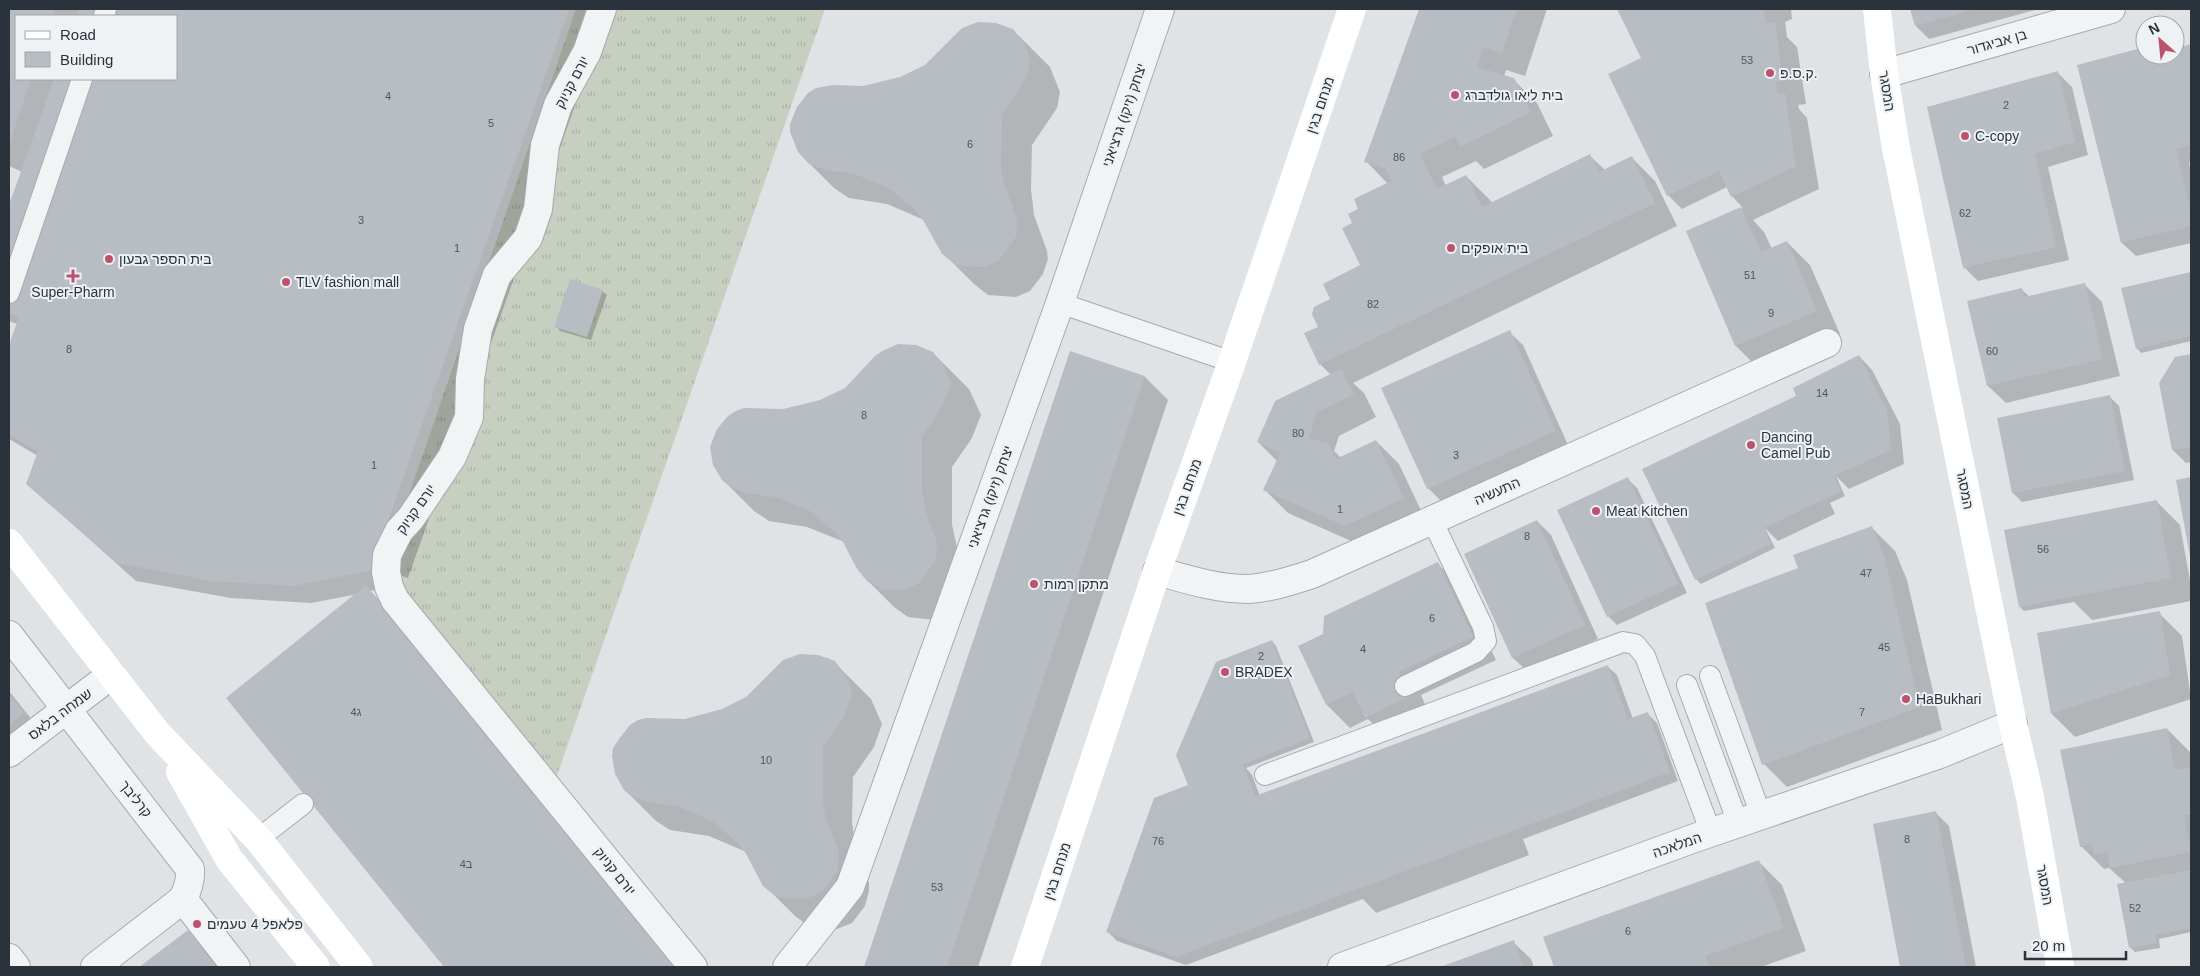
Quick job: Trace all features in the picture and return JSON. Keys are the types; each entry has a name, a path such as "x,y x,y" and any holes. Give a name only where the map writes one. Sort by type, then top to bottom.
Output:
{"street":[{"name":"יורם קניוק","path":"602,9 587,52 555,113 545,145 538,209 528,238 497,275 478,329 470,379 469,417 452,458 411,518 399,531 387,555 386,572 388,587 395,600 692,967"},
{"name":"יצחק (זיקו) גרציאני","path":"787,967 850,887 1060,304 1160,9"},
{"name":"מנחם בגין","path":"1025,967 1157,571 1232,362 1352,9"},
{"name":"המסגר","path":"1877,9 1884,74 1896,148 2013,724 2030,797 2060,967"},
{"name":"בן אביגדור","path":"1884,74 2111,9"},
{"name":"התעשיה","path":"1157,571 1227,588 1249,589 1280,584 1312,574 1827,343"},
{"path":"9,543 158,734 258,839 358,967"},
{"name":"קרליבך","path":"9,636 190,869 191,877 183,899"},
{"name":"שמחה בלאס","path":"9,753 112,675"},
{"name":"המלאכה","path":"1342,967 1750,819 1940,754 2013,724"},
{"path":"158,734 229,859 316,967"},
{"path":"95,967 183,899 236,967"},
{"path":"9,958 16,967"}],"lane":[{"path":"9,293 82,80"},
{"path":"1060,304 1232,362"},
{"path":"1405,686 1476,652 1486,641 1483,627 1432,520"},
{"path":"1265,775 1623,642 1635,644 1645,656 1711,833"},
{"path":"1710,676 1750,819"},
{"path":"1687,685 1750,819"},
{"path":"258,839 303,804"}],"green space":[{"path":"576,9 825,9 548,801 377,588"}],"building":[{"path":"9,9 55,9 52,15 15,15 15,80 31,80 9,146"},
{"name":"TLV fashion mall","path":"79,9 569,9 378,549 374,570 293,586 212,581 117,563 26,484 38,451 9,435 9,345 19,317 9,313 9,205 54,80 178,80 178,15 76,15"},
{"path":"1419,9 1517,9 1502,53 1483,47 1477,67 1514,78 1531,112 1460,147 1455,137 1420,154 1437,189 1466,175 1482,207 1590,154 1599,172 1632,156 1655,203 1319,365 1304,333 1318,327 1312,314 1314,307 1330,299 1323,284 1360,265 1342,228 1352,223 1348,214 1358,209 1354,199 1391,181 1386,169 1364,162"},
{"path":"1617,9 1764,9 1766,23 1775,22 1783,81 1776,82 1778,94 1785,93 1796,166 1731,197 1719,171 1667,196 1608,74 1641,58"},
{"path":"1910,9 1975,9 1915,26"},
{"path":"978,22 996,23 1013,29 1025,44 1030,61 1027,77 1002,115 1001,170 1017,219 1016,237 999,260 985,267 956,265 942,254 915,209 890,189 855,174 826,170 809,164 798,152 790,132 790,124 797,107 808,93 816,88 833,85 863,86 900,77 925,65 962,28"},
{"path":"2191,44 2191,145 2176,149 2191,212 2191,226 2121,243 2077,65 2135,50 2135,65 2185,65 2185,46"},
{"path":"2058,71 2075,142 2035,154 2056,247 1963,268 1927,107"},
{"path":"1741,207 1761,252 1787,241 1817,311 1735,346 1686,231"},
{"path":"2191,272 2191,336 2136,349 2121,288"},
{"path":"570,279 603,290 587,337 554,327"},
{"path":"2085,283 2103,359 1987,386 1967,301 2022,288 2024,297"},
{"path":"1510,330 1556,431 1427,489 1381,388"},
{"path":"898,344 916,345 933,352 944,366 951,383 942,407 922,437 922,492 927,517 937,542 936,560 919,583 904,590 883,589 868,582 857,569 843,542 835,532 810,511 775,497 745,493 729,486 722,480 713,465 710,447 717,429 728,416 736,411 744,408 783,409 820,400 845,388 875,356"},
{"name":"מתקן רמות","path":"1070,351 1145,376 947,967 864,967"},
{"path":"2191,354 2191,447 2172,450 2159,383 2175,357"},
{"path":"1859,355 1887,410 1891,450 1834,476 1841,491 1764,528 1771,544 1695,580 1642,469 1796,396 1793,388"},
{"path":"1341,369 1354,394 1316,413 1309,438 1328,443 1336,459 1376,440 1404,498 1345,526 1263,490 1280,453 1257,442 1275,401"},
{"path":"2110,395 2125,471 2012,493 1997,418"},
{"path":"1628,477 1678,584 1607,617 1557,510"},
{"path":"2191,477 2191,555 2190,556 2176,480"},
{"path":"2157,500 2171,578 2019,607 2004,530"},
{"path":"1537,520 1585,625 1512,658 1464,554"},
{"path":"1872,526 1884,556 1920,707 1762,765 1705,603 1798,568 1793,555"},
{"path":"1438,562 1473,637 1398,672 1410,696 1365,718 1353,692 1326,705 1298,646 1323,634 1324,616"},
{"path":"366,585 674,967 444,967 226,698"},
{"path":"2160,611 2170,675 2051,714 2037,633"},
{"path":"1272,640 1310,738 1243,764 1255,796 1608,665 1628,719 1648,712 1670,772 1176,957 1106,932 1154,798 1188,785 1176,755 1216,662"},
{"path":"800,654 818,655 835,661 846,676 852,693 844,717 823,746 823,802 825,815 839,852 838,870 821,892 806,899 778,897 770,892 763,886 745,852 737,842 712,821 677,806 648,802 631,796 624,790 615,774 612,756 613,748 619,739 630,725 638,720 646,718 685,719 722,709 746,697 783,660"},
{"path":"9,694 24,713 9,725"},
{"path":"2167,728 2175,770 2189,767 2191,778 2191,814 2184,815 2191,852 2110,868 2107,852 2094,855 2092,844 2080,847 2060,750"},
{"path":"1936,811 1966,967 1900,967 1873,824"},
{"path":"1759,860 1784,928 1705,956 1709,967 1554,967 1543,937"},
{"path":"2191,870 2191,928 2155,935 2157,943 2129,948 2117,884"},
{"path":"188,930 217,967 139,967"},
{"path":"1514,940 1523,967 1440,967"}],"place":[{"name":"ק.ס.פ.","path":"1770,73"},
{"name":"בית ליאו גולדברג","path":"1455,95"},
{"name":"C-copy","path":"1965,136"},
{"name":"בית אופקים","path":"1451,248"},
{"name":"בית הספר גבעון","path":"109,259"},
{"name":"Super-Pharm","path":"73,276"},
{"name":"TLV fashion mall","path":"286,282"},
{"name":"Dancing Camel Pub","path":"1751,445"},
{"name":"Meat Kitchen","path":"1596,511"},
{"name":"מתקן רמות","path":"1034,584"},
{"name":"BRADEX","path":"1225,672"},
{"name":"HaBukhari","path":"1906,699"},
{"name":"פלאפל 4 טעמים","path":"197,924"}]}
